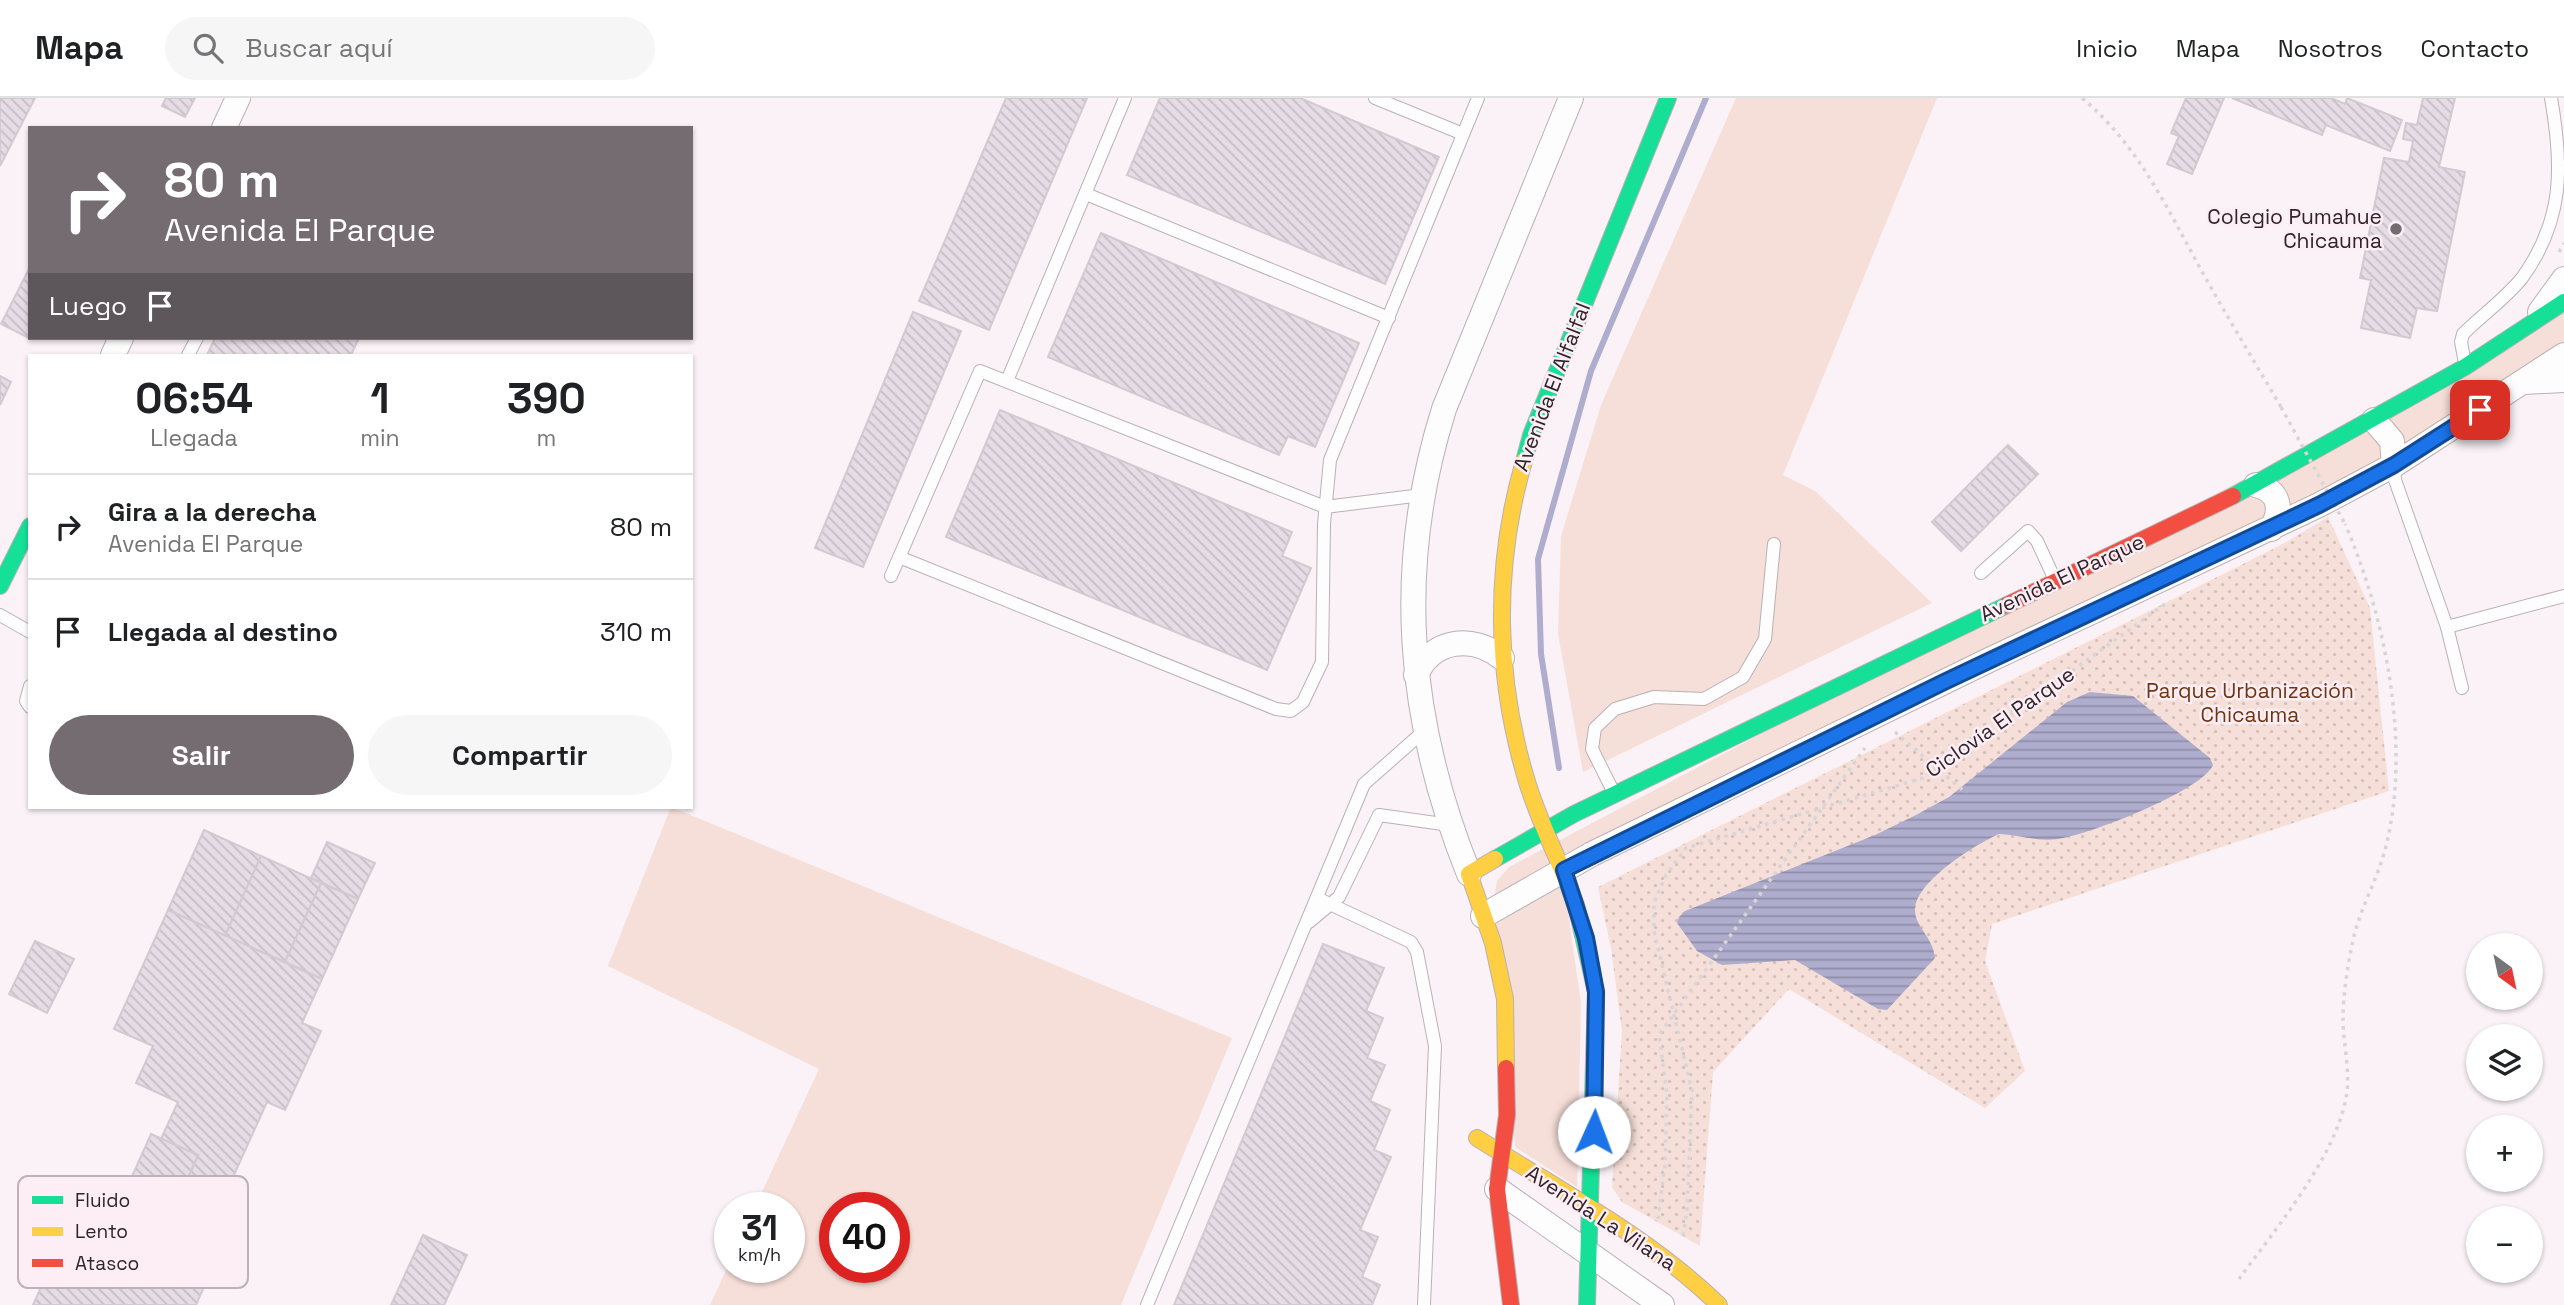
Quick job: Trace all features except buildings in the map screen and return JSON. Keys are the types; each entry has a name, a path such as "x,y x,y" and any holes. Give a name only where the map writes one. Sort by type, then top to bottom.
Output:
{"street":[{"path":"224,126 238,98"},
{"path":"1511,1305 1497,1189 1504,1156 1508,1075 1505,999 1493,943 1450,825 1424,731 1416,675 1413,589 1422,495 1444,409 1571,98"},
{"name":"Avenida El Alfalfal","path":"1587,1305 1592,1210 1596,992 1586,938 1564,870 1521,764 1509,713 1502,658 1502,568 1520,468 1539,413 1668,98"},
{"path":"2529,326 2564,279"},
{"name":"Avenida El Parque","path":"1469,874 1546,829 1615,794 2256,485 2465,367 2564,302"},
{"name":"Avenida El Parque","path":"1483,916 1564,870 1944,682 2271,528 2394,465 2564,355"},
{"path":"2523,382 2564,380"},
{"path":"2374,420 2392,441 2394,465"},
{"path":"2256,485 2270,490 2278,503 2278,518 2271,528"},
{"path":"0,586 28,530"},
{"path":"1416,675 1432,652 1451,644 1484,646 1502,658"},
{"path":"1924,644 1922,660 1925,668 1936,679 1944,682"},
{"name":"Avenida La Vilana","path":"1477,1138 1654,1250 1719,1305"},
{"name":"Avenida La Vilana","path":"1497,1189 1662,1305"}],"lane":[{"path":"1007,381 1125,98"},
{"path":"1375,98 1462,134"},
{"path":"899,557 1276,709 1291,711 1303,702 1322,662 1325,507 1327,477 1336,444 1478,98"},
{"path":"2465,367 2461,342 2463,334 2523,277 2543,247 2554,222 2562,175 2551,98"},
{"path":"1086,194 1389,318"},
{"path":"891,576 980,370 1325,507 1422,495"},
{"path":"2394,465 2395,480 2447,626 2462,688"},
{"path":"1981,573 2028,531 2038,541 2055,580"},
{"path":"1615,794 1592,749 1595,728 1615,709 1654,697 1704,699 1743,677 1765,639 1774,544"},
{"path":"13,560 28,566"},
{"path":"2447,626 2564,596"},
{"path":"0,615 28,631"},
{"path":"1147,1305 1364,784 1424,731"},
{"path":"1306,925 1339,897 1379,815 1450,825"},
{"path":"1317,898 1411,942 1417,952 1435,1046 1424,1305"}],"path":[{"path":"2082,98 2126,141 2151,177 2345,524 2377,613 2394,719 2394,789 2386,849 2354,938 2343,1016 2346,1098 2326,1151 2292,1206 2239,1279"},
{"path":"2331,516 2344,510"},
{"name":"Ciclovía El Parque","path":"1678,1268 1687,1210 1692,1091 1654,931 1654,902 1665,877 1686,848 1923,778 2171,600"},
{"path":"1888,726 1966,793"},
{"path":"1654,1250 1665,1164 1667,1094 1659,1035 1800,842 1868,743"}],"green space":[{"path":"1736,98 1937,98 1783,475 1815,491 1932,603 1583,772 1558,634 1561,536 1601,405"},
{"path":"2564,310 2564,342 2414,438 2305,500 1572,863 1569,920 1581,1003 1577,1187 1515,1147 1494,899 1497,881 1509,867"},
{"name":"Parque Urbanización Chicauma","path":"2328,517 2370,608 2389,791 1992,924 1985,961 2025,1071 1985,1108 1789,989 1713,1072 1700,1246 1622,1202 1612,1187 1622,1031 1611,948 1598,887 2283,544"},
{"path":"670,809 676,809 1232,1038 1121,1305 710,1305 720,1283 805,1283 805,1192 762,1192 819,1069 608,966"}],"water":[{"path":"2090,692 2133,696 2210,758 2213,765 2188,787 2117,821 2058,839 2043,840 1999,834 1950,864 1926,886 1915,908 1917,921 1934,950 1935,958 1887,1010 1878,1009 1795,960 1722,965 1697,951 1677,923 1685,911 1875,835 1949,797 2067,702"}],"waterway":[{"path":"1559,768 1541,654 1538,559 1591,371 1706,98"}],"traffic: fast":[{"path":"1524,461 1531,435 1668,98"},
{"path":"2233,496 2465,367 2564,302"},
{"path":"0,586 28,530"},
{"path":"1495,859 1574,814 2007,605"},
{"path":"1566,879 1576,905 1596,992 1587,1305"}],"traffic: slow":[{"path":"1524,461 1507,542 1502,623 1504,664 1509,705 1528,785 1566,879"},
{"path":"1495,859 1469,874 1493,943 1505,999 1506,1068"},
{"path":"1477,1138 1633,1236 1692,1280 1719,1305"}],"traffic: jam":[{"path":"2007,605 2233,496"},
{"path":"1506,1068 1507,1115 1497,1189 1511,1305"}],"place":[{"name":"Colegio Pumahue Chicauma","path":"2396,229"}],"route":[{"path":"1594,1132 1596,992 1586,938 1564,870 1944,682 2319,505 2394,465 2480,410"}]}
